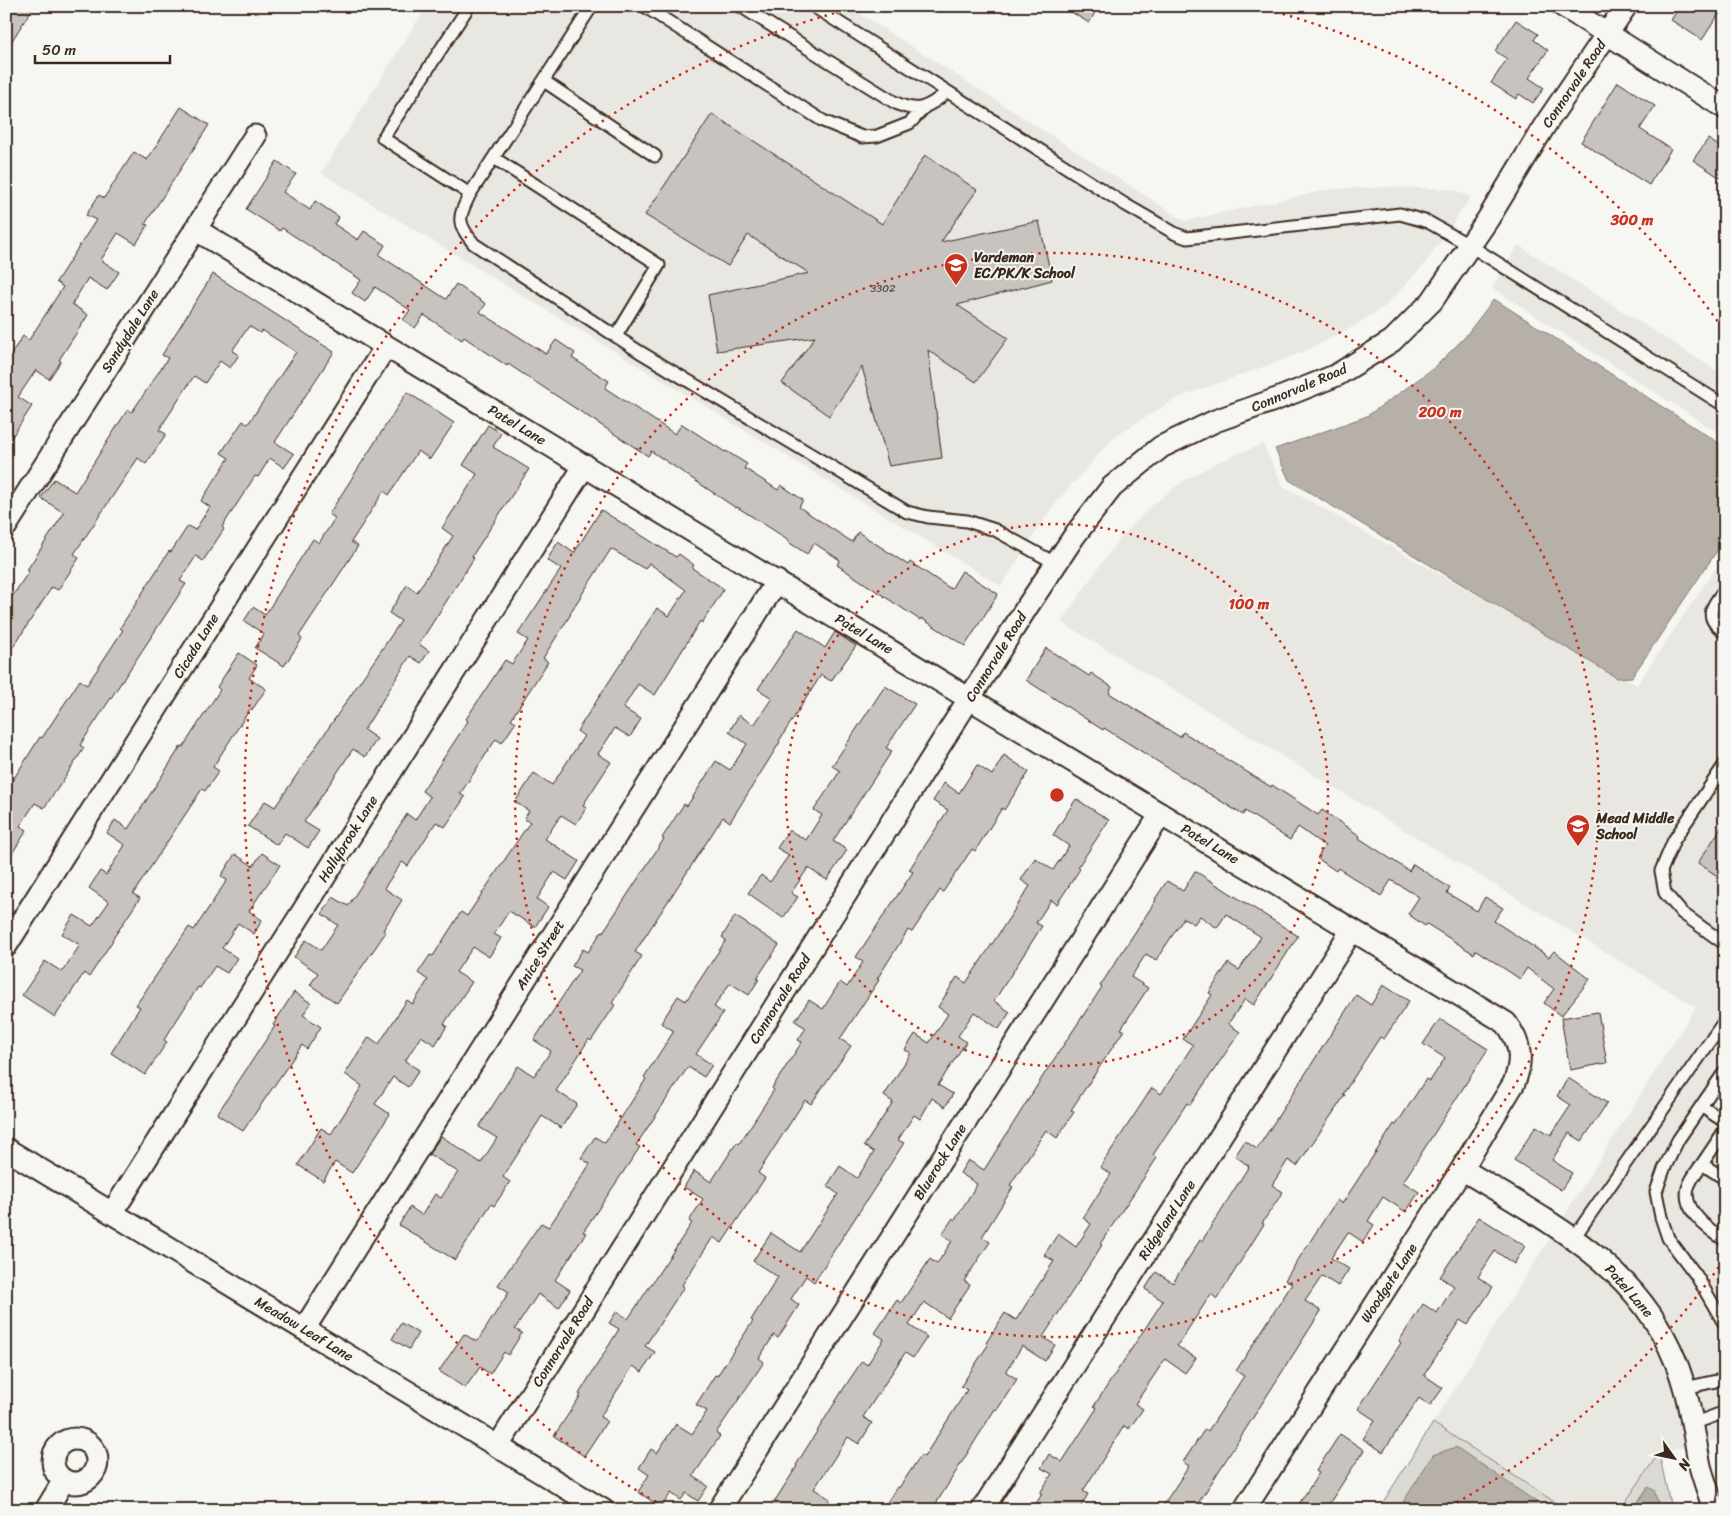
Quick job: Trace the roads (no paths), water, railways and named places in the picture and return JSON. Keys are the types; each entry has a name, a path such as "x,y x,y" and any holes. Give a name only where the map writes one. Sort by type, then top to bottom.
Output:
{"street":[{"path":"1564,6 1725,108"},
{"name":"Connorvale Road","path":"498,1446 1055,564 1112,487 1161,448 1215,420 1277,399 1338,375 1392,341 1432,301 1488,219 1545,124 1626,6"},
{"name":"Sandydale Lane","path":"6,526 255,136"},
{"name":"Patel Lane","path":"195,229 1506,1023 1514,1035 1519,1050"},
{"name":"Cicada Lane","path":"6,946 386,346"},
{"name":"Hollybrook Lane","path":"112,1213 585,465"},
{"name":"Anice Street","path":"304,1329 777,581"},
{"name":"Bluerock Lane","path":"719,1510 1161,814"},
{"name":"Ridgeland Lane","path":"982,1510 1352,930"},
{"name":"Woodgate Lane","path":"1244,1510 1462,1169 1514,1083 1519,1069 1519,1050"},
{"name":"Meadow Leaf Lane","path":"6,1149 498,1446 597,1508"},
{"name":"Patel Lane","path":"1462,1169 1574,1239 1599,1257 1624,1280 1646,1306 1664,1335 1685,1388 1701,1469 1714,1510"},
{"path":"46,1510 64,1480"}],"lane":[{"path":"469,6 383,138 470,194"},
{"path":"592,6 470,194 460,215 462,230 474,244 616,336 907,512 928,517 967,521 995,530 1055,564"},
{"path":"644,6 823,121 862,137 878,136 910,124 923,109 934,104 947,92"},
{"path":"740,6 894,102 904,107 923,109"},
{"path":"813,6 1126,205 1176,234 1187,238 1400,214 1428,222 1469,245 1725,406"},
{"path":"544,81 654,156"},
{"path":"494,158 659,265 616,336"},
{"path":"1725,589 1711,610 1711,620 1717,628 1725,632"},
{"path":"1725,764 1674,840 1661,871 1665,893 1682,913 1725,944"},
{"path":"1574,1239 1725,1020"},
{"path":"1725,1071 1678,1140 1656,1192 1668,1238 1696,1275 1725,1325"},
{"path":"1701,1106 1725,1122"},
{"path":"1725,1130 1688,1189 1688,1203 1694,1214 1725,1240"},
{"path":"1702,1164 1725,1179"},
{"path":"1685,1388 1725,1379"},
{"path":"1692,1424 1725,1412"}],"place":[{"name":"Vardeman EC/PK/K School","path":"956,286"},
{"name":"Mead Middle School","path":"1578,847"}]}
